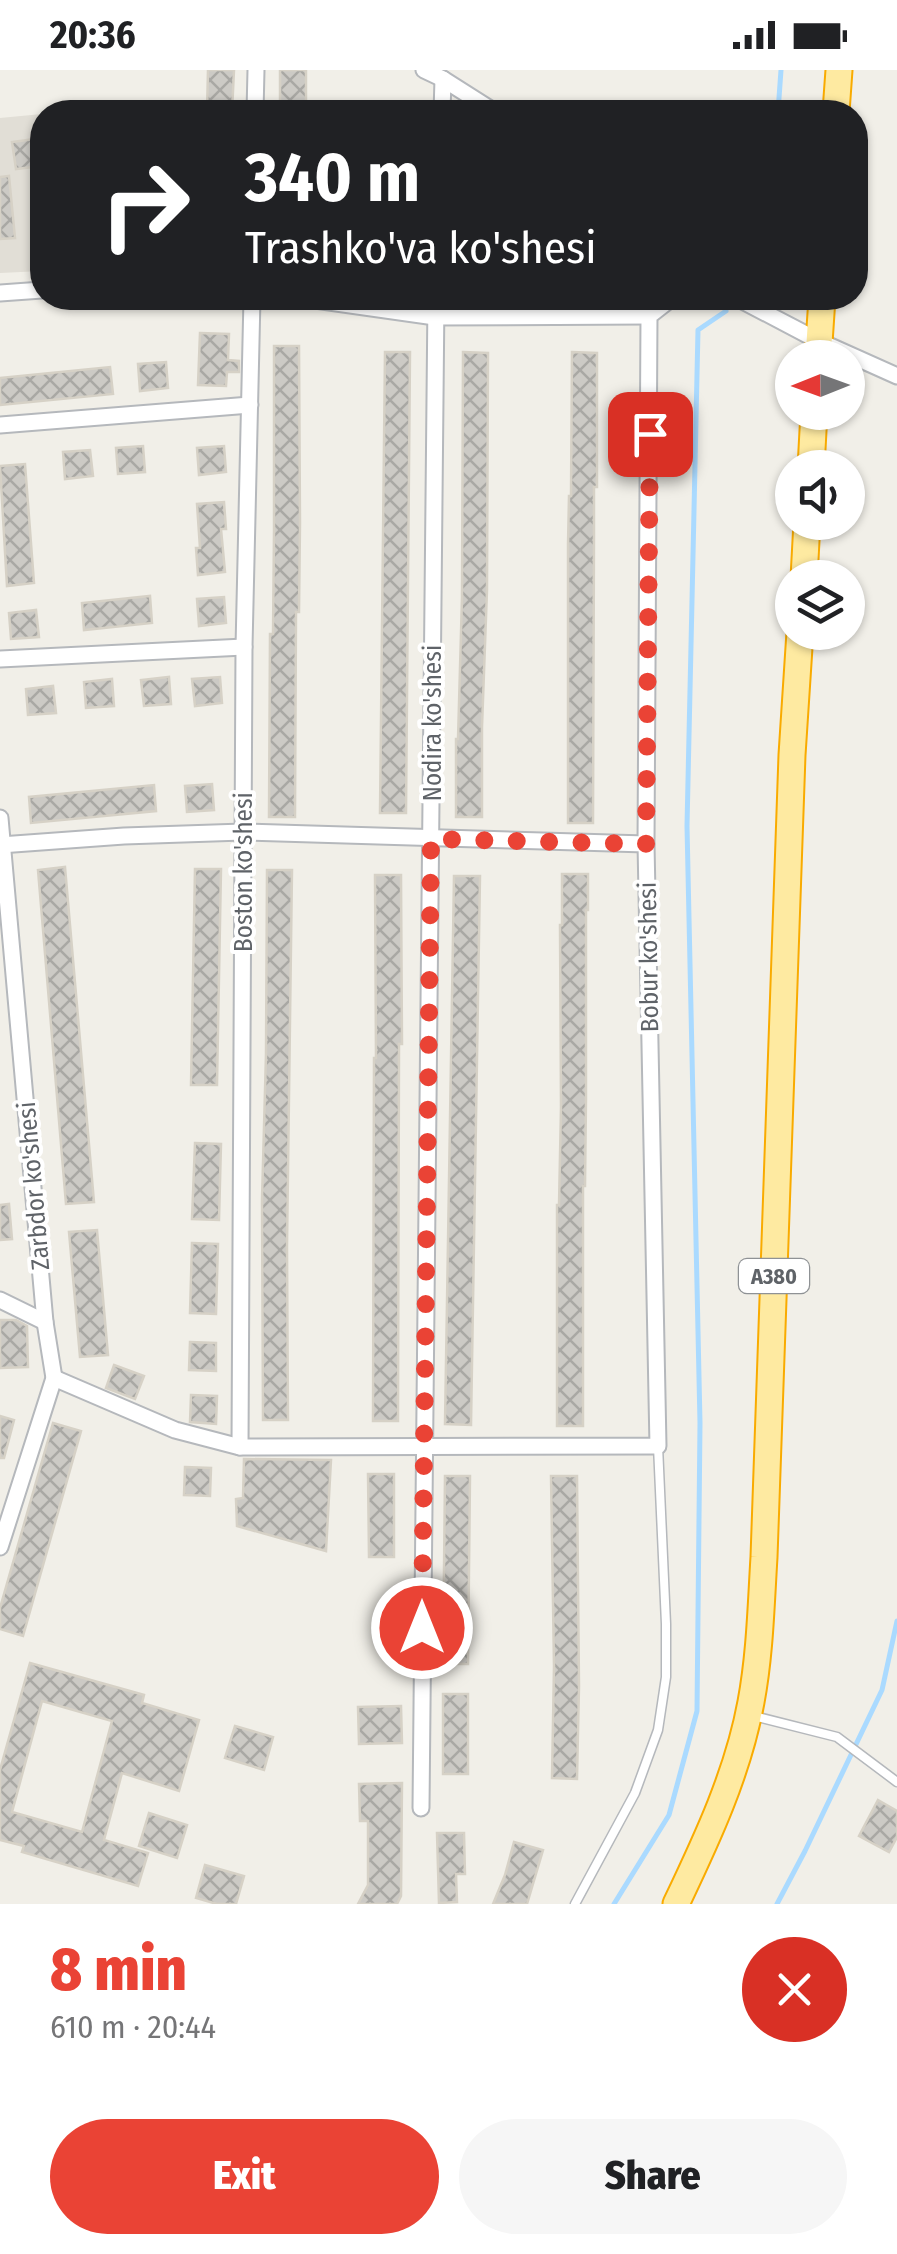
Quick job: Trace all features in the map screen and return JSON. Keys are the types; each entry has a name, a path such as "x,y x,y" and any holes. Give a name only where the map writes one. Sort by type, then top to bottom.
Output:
{"highway":[{"path":"837,100 840,70"},
{"path":"819,340 821,310"},
{"name":"A380","path":"676,1904 728,1788 748,1714 760,1636 799,650"}],"street":[{"path":"255,100 256,70"},
{"path":"424,70 476,100"},
{"path":"443,100 444,80"},
{"path":"0,292 30,291"},
{"name":"Boston ko'shesi","path":"240,1447 244,647 252,310"},
{"path":"390,310 435,316 649,316 657,310"},
{"name":"Nodira ko'shesi","path":"421,1808 435,310"},
{"path":"757,310 804,340"},
{"name":"Bobur ko'shesi","path":"649,316 646,844 658,1446"},
{"path":"865,365 897,376"},
{"path":"0,426 250,405"},
{"path":"0,659 244,647"},
{"name":"Zarbdor ko'shesi","path":"0,818 45,1322 54,1378 0,1547"},
{"path":"1,845 243,832 646,844"},
{"path":"0,1300 45,1322"},
{"path":"54,1378 175,1430 240,1447 658,1446"}],"lane":[{"path":"575,1904 635,1794 658,1730 666,1660 658,1446"},
{"path":"748,1714 837,1737 897,1782"}],"shaded area":[{"path":"30,115 30,272 0,273 0,118"}],"building":[{"path":"208,70 234,70 233,100 207,100"},
{"path":"280,70 306,70 306,100 280,100"},
{"path":"30,140 30,167 16,169 12,142"},
{"path":"9,176 15,238 0,239 0,177"},
{"path":"200,333 229,334 228,360 239,361 239,372 227,372 226,386 198,385"},
{"path":"274,346 299,346 295,817 269,817"},
{"path":"385,352 410,352 406,813 380,813"},
{"path":"463,352 488,353 482,817 456,817"},
{"path":"572,352 597,353 593,823 568,823"},
{"path":"166,362 168,388 140,391 138,364"},
{"path":"110,367 113,394 0,405 0,378"},
{"path":"143,446 145,472 118,474 116,448"},
{"path":"224,446 226,472 199,475 197,448"},
{"path":"90,450 93,476 65,479 63,452"},
{"path":"25,464 34,583 7,586 0,466"},
{"path":"224,502 226,529 221,529 225,572 198,575 197,504"},
{"path":"150,596 152,623 84,630 82,603"},
{"path":"224,597 226,623 199,626 197,599"},
{"path":"36,610 39,637 11,639 9,613"},
{"path":"169,677 171,704 144,706 141,680"},
{"path":"220,677 222,703 195,706 192,679"},
{"path":"112,679 114,706 86,708 84,682"},
{"path":"53,686 56,713 28,715 26,689"},
{"path":"212,784 214,810 187,812 185,786"},
{"path":"154,785 156,811 31,823 29,797"},
{"path":"65,867 94,1202 66,1204 38,870"},
{"path":"195,869 221,869 217,1085 191,1085"},
{"path":"267,870 292,870 288,1420 263,1420"},
{"path":"562,874 588,874 583,1426 557,1426"},
{"path":"375,875 401,875 398,1421 373,1421"},
{"path":"454,876 480,876 471,1425 445,1424"},
{"path":"195,1143 221,1144 219,1220 192,1219"},
{"path":"9,1204 12,1239 0,1240 0,1205"},
{"path":"97,1230 108,1355 80,1357 69,1232"},
{"path":"192,1243 218,1244 216,1314 190,1313"},
{"path":"0,1320 16,1320 27,1326 28,1367 0,1368"},
{"path":"190,1342 216,1343 216,1371 189,1370"},
{"path":"114,1365 144,1376 135,1399 106,1388"},
{"path":"191,1395 217,1396 216,1424 190,1422"},
{"path":"0,1416 14,1420 4,1458 0,1458"},
{"path":"53,1423 81,1431 23,1636 0,1629 0,1608"},
{"path":"244,1459 331,1460 326,1551 237,1526 236,1499 243,1498"},
{"path":"185,1467 211,1468 210,1496 184,1495"},
{"path":"368,1474 394,1474 394,1557 369,1557"},
{"path":"445,1476 470,1476 468,1664 443,1664"},
{"path":"551,1476 577,1476 577,1779 552,1778"},
{"path":"30,1663 144,1695 142,1703 199,1720 179,1791 122,1773 104,1840 148,1853 138,1886 22,1852 24,1846 0,1840 0,1770","holes":["42,1701 112,1721 82,1832 12,1812"]},
{"path":"443,1694 468,1694 468,1774 443,1774"},
{"path":"401,1706 402,1743 359,1744 358,1707"},
{"path":"235,1726 273,1737 264,1770 225,1758"},
{"path":"402,1783 401,1896 397,1904 358,1904 368,1885 368,1821 360,1821 359,1784"},
{"path":"878,1800 897,1811 897,1837 889,1852 859,1836"},
{"path":"149,1813 187,1825 177,1858 139,1846"},
{"path":"437,1833 464,1833 465,1874 456,1874 457,1902 439,1903"},
{"path":"514,1842 543,1850 527,1904 493,1904 505,1875"},
{"path":"205,1865 244,1876 236,1904 196,1898"}],"waterway":[{"path":"779,100 781,70"},
{"path":"614,1904 669,1815 697,1711 700,1423 687,826 698,330 726,311"},
{"path":"777,1904 882,1690 897,1621"}],"route":[{"path":"422,1628 431,839 646,844 650,434"}]}
